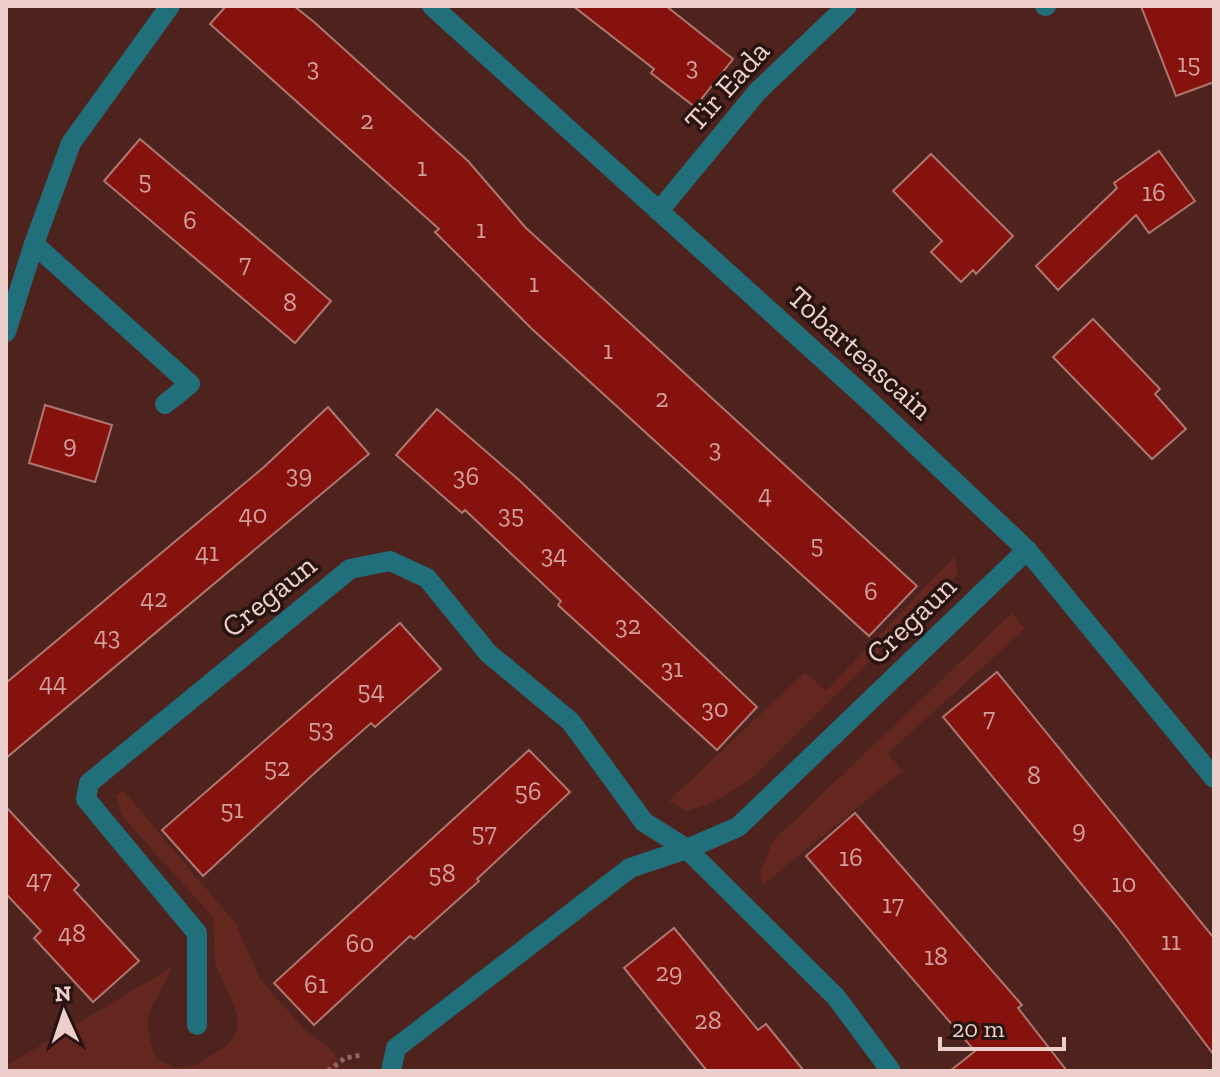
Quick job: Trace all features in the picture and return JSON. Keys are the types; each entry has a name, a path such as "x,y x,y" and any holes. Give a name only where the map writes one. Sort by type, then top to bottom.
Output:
{"street":[{"path":"6,332 71,143 170,6"},
{"name":"Tobarteascain","path":"432,6 865,397 1027,550 1214,778"},
{"name":"Tir Eada","path":"659,211 757,92 847,6"},
{"path":"34,244 190,384 165,404"},
{"name":"Cregaun","path":"391,1071 396,1048 630,868 687,849 738,827 1027,550"},
{"name":"Cregaun","path":"197,1025 197,933 86,799 89,783 350,569 390,561 427,578 488,653 571,722 644,822 687,849 836,997 891,1071"}],"shaded area":[{"path":"955,556 957,575 750,780 713,802 687,811 669,801 805,672 826,691"},
{"path":"1012,613 1025,629 888,753 902,771 763,885 760,873 772,842"},
{"path":"123,790 236,924 260,979 304,1029 335,1053 340,1071 6,1071 6,1066 172,967 148,1020 156,1059 176,1068 196,1065 228,1045 237,1031 237,1013 215,963 213,917 122,816 116,796"}],"building":[{"path":"226,6 294,6 314,22 468,161 525,227 917,586 869,636 532,329 435,232 439,229 210,24"},
{"path":"573,6 666,6 733,59 695,107 651,73 654,69"},
{"path":"1141,6 1214,6 1214,82 1176,96"},
{"path":"140,139 331,301 295,343 104,181"},
{"path":"1159,151 1195,201 1149,233 1136,215 1058,290 1036,266 1117,188 1114,183"},
{"path":"931,154 1013,236 976,274 973,270 961,282 931,252 942,241 893,191"},
{"path":"1093,319 1160,389 1155,394 1186,429 1152,459 1053,357"},
{"path":"45,405 112,425 95,482 29,463"},
{"path":"328,407 369,454 6,758 6,683 264,467"},
{"path":"437,409 519,480 757,707 717,750 558,605 561,601 465,510 462,513 396,455"},
{"path":"400,623 441,669 375,727 371,723 203,876 162,830"},
{"path":"997,672 1214,938 1214,1055 1117,927 943,717"},
{"path":"529,750 570,792 477,879 479,881 414,939 410,936 314,1025 274,983"},
{"path":"6,807 79,885 74,890 139,961 93,1002 34,938 41,931 6,894"},
{"path":"855,813 1022,1005 1018,1008 1067,1071 950,1071 975,1051 806,856"},
{"path":"674,928 758,1030 766,1024 804,1071 707,1071 624,968"}]}
